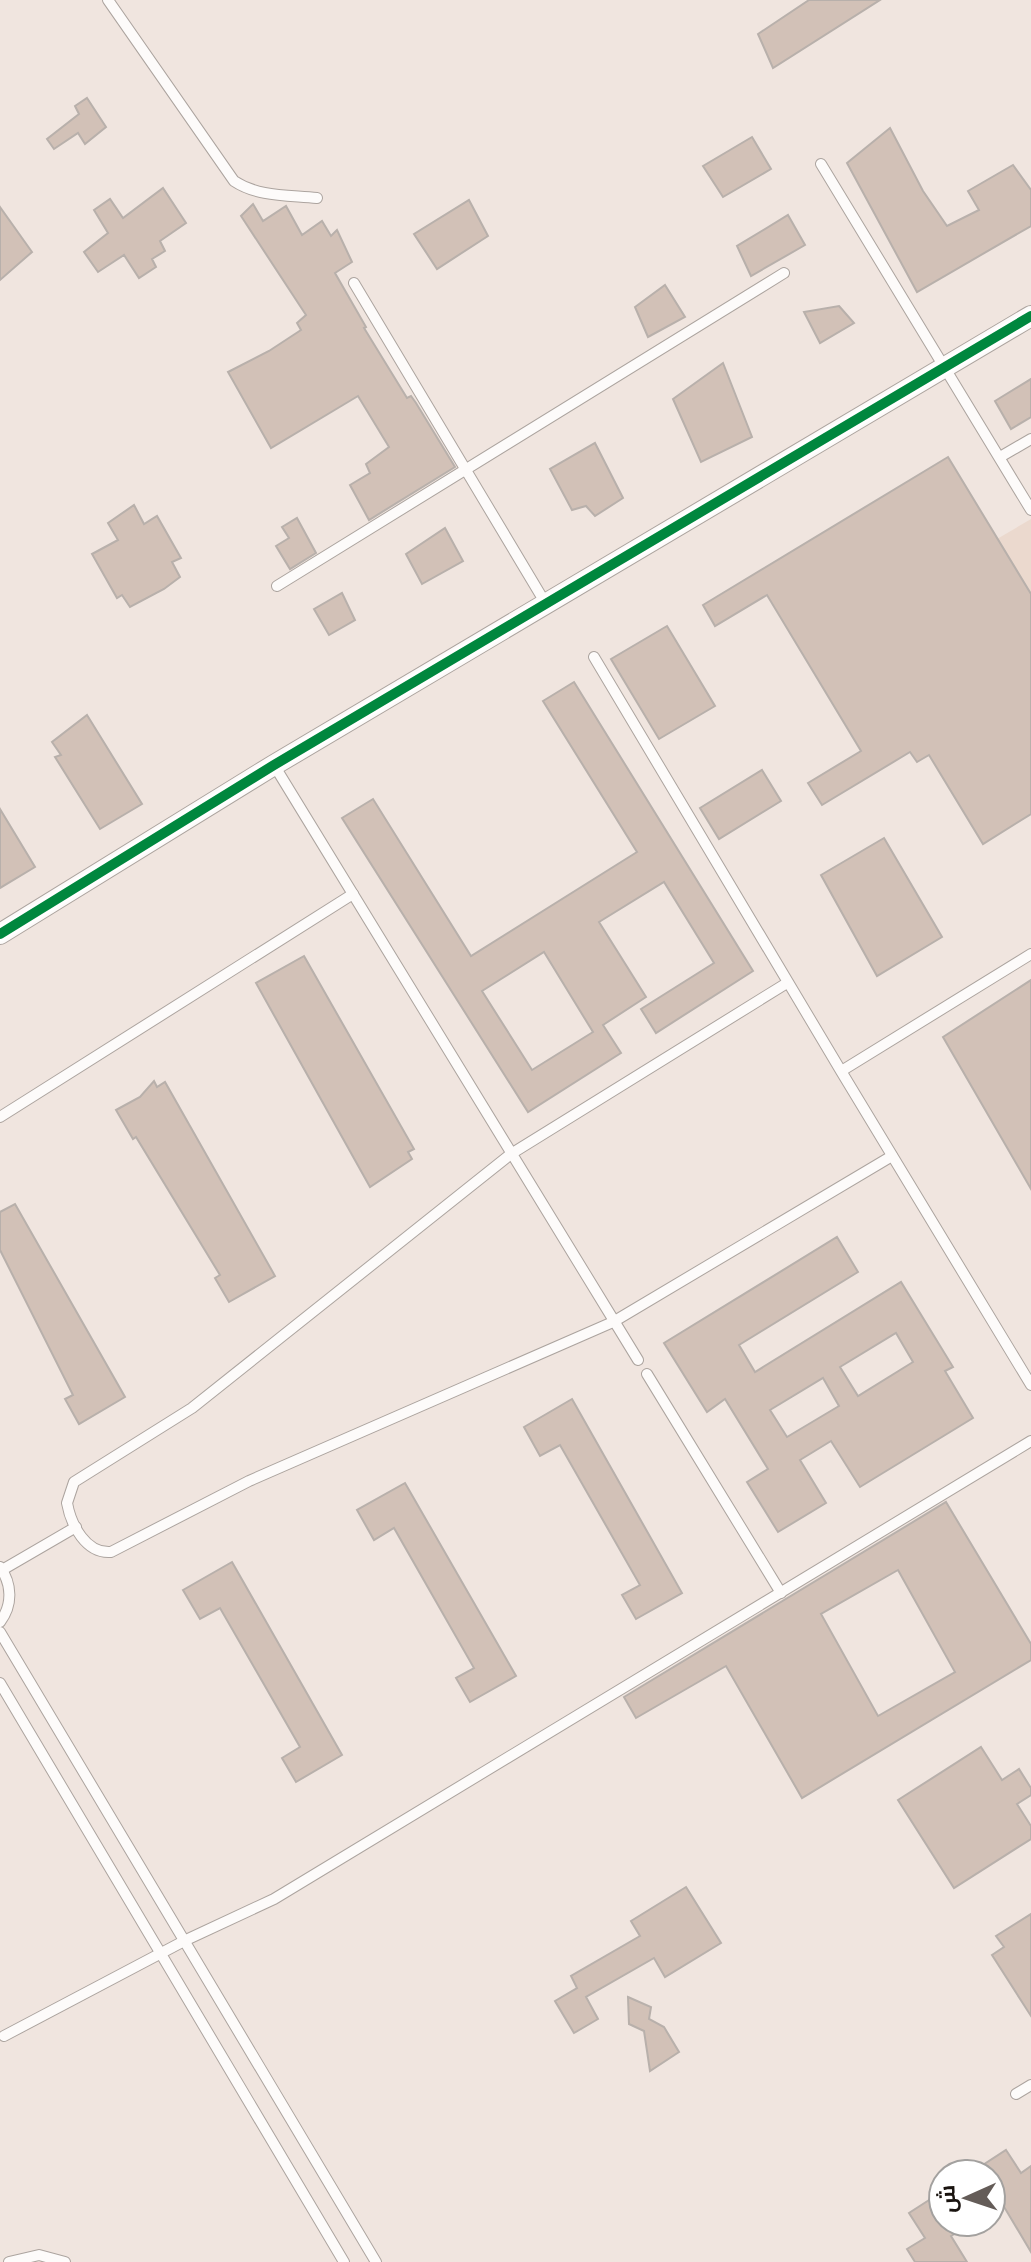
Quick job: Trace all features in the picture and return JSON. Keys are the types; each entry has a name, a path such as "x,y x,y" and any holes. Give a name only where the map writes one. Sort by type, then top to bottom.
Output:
{"street":[{"path":"0,934 274,765 1031,316"}],"lane":[{"path":"108,0 234,181 246,189 262,193 317,198"},
{"path":"821,164 1031,510"},
{"path":"277,586 784,273"},
{"path":"354,283 546,604"},
{"path":"1000,457 1031,439"},
{"path":"594,657 1031,1385"},
{"path":"274,765 638,1360"},
{"path":"0,1117 353,894"},
{"path":"843,1070 1031,954"},
{"path":"787,983 511,1154 192,1408 74,1482 67,1503 76,1527 89,1547 111,1552 249,1481 613,1322 892,1156"},
{"path":"647,1374 781,1593"},
{"path":"4,2036 186,1940 274,1899 1031,1441"},
{"path":"0,1622 10,1599 7,1579 1,1568 76,1527"},
{"path":"0,1632 376,2262"},
{"path":"0,1683 344,2262"},
{"path":"1016,2094 1031,2085"},
{"path":"9,2262 39,2255 65,2262"}],"shaded area":[{"path":"1031,519 1031,594 997,539"}],"building":[{"path":"809,0 880,0 773,68 758,34"},
{"path":"87,98 106,127 85,144 78,133 54,149 47,139 79,114 75,106"},
{"path":"890,128 923,191 947,226 979,210 968,191 1013,165 1031,190 1031,226 917,292 847,163"},
{"path":"752,137 771,169 723,197 703,166"},
{"path":"163,188 186,223 160,241 165,251 152,259 156,267 139,278 124,255 98,272 84,252 108,233 94,210 110,199 123,218"},
{"path":"469,200 488,236 437,269 414,234"},
{"path":"253,204 263,221 286,206 302,235 322,221 331,236 337,230 352,262 335,273 407,398 411,396 416,403 455,467 369,520 350,485 370,473 366,464 389,447 358,396 271,448 228,372 301,330 297,323 306,315 241,216"},
{"path":"0,207 32,252 0,280"},
{"path":"788,215 805,245 751,276 737,246"},
{"path":"665,285 685,317 648,337 635,307"},
{"path":"839,306 854,323 820,343 804,312"},
{"path":"723,363 752,437 701,462 673,399"},
{"path":"1031,379 1031,417 1011,429 995,401"},
{"path":"595,443 623,498 595,516 586,506 572,510 550,469"},
{"path":"948,457 1031,594 1031,814 983,844 929,755 917,762 910,752 822,805 808,783 861,751 767,595 715,626 703,605"},
{"path":"134,505 144,524 157,516 181,558 172,562 180,577 130,607 122,595 117,598 92,554 118,540 108,523"},
{"path":"297,518 316,553 290,569 276,546 289,538 282,527"},
{"path":"445,528 463,561 422,584 406,554"},
{"path":"342,593 355,620 329,635 314,609"},
{"path":"667,626 715,706 659,739 611,659"},
{"path":"574,682 753,971 656,1033 641,1009 714,963 664,882 599,922 646,997 603,1025 621,1053 528,1112 342,818 373,799 471,956 637,852 543,701","holes":["544,952 593,1032 532,1070 482,991"]},
{"path":"87,715 142,804 100,829 55,757 61,755 52,742"},
{"path":"762,770 781,801 719,839 700,808"},
{"path":"0,809 35,867 0,888"},
{"path":"884,838 942,937 877,976 821,875"},
{"path":"304,956 414,1149 408,1152 412,1159 370,1187 256,983"},
{"path":"1031,980 1031,1189 943,1037"},
{"path":"154,1081 157,1087 165,1082 275,1276 229,1302 215,1278 220,1275 136,1137 133,1139 116,1110 140,1097"},
{"path":"15,1204 125,1397 79,1424 65,1399 73,1395 0,1250 0,1212"},
{"path":"837,1237 858,1272 739,1345 755,1372 901,1282 953,1367 945,1371 973,1418 860,1487 831,1441 800,1460 826,1503 778,1532 747,1482 768,1469 725,1399 707,1412 664,1343","holes":["896,1333 913,1362 858,1396 840,1367","823,1378 839,1406 787,1437 770,1410"]},
{"path":"572,1399 682,1593 636,1619 622,1595 640,1585 560,1445 540,1456 524,1427"},
{"path":"405,1483 516,1676 470,1702 456,1678 474,1668 394,1528 374,1540 357,1510"},
{"path":"946,1502 1031,1644 1031,1660 802,1798 726,1666 636,1718 624,1697","holes":["898,1570 955,1672 878,1716 821,1614"]},
{"path":"232,1562 342,1755 296,1782 282,1758 300,1747 220,1608 200,1619 183,1590"},
{"path":"981,1747 1002,1780 1019,1769 1031,1788 1031,1795 1017,1804 1031,1826 1031,1839 954,1888 898,1800"},
{"path":"686,1887 721,1943 665,1977 654,1958 586,1997 598,2019 574,2033 555,2001 577,1988 571,1976 640,1936 631,1921"},
{"path":"1031,1914 1031,2016 992,1955 1004,1947 996,1936"},
{"path":"628,1997 651,2007 649,2019 664,2027 679,2052 650,2071 644,2031 629,2024"},
{"path":"1006,2150 1021,2173 1031,2166 1031,2252 1007,2212 1007,2158 994,2158"},
{"path":"927,2201 927,2238 952,2238 967,2262 915,2262 907,2249 925,2238 909,2213"}],"cycle path":[{"path":"0,934 274,765 1031,316"}]}
